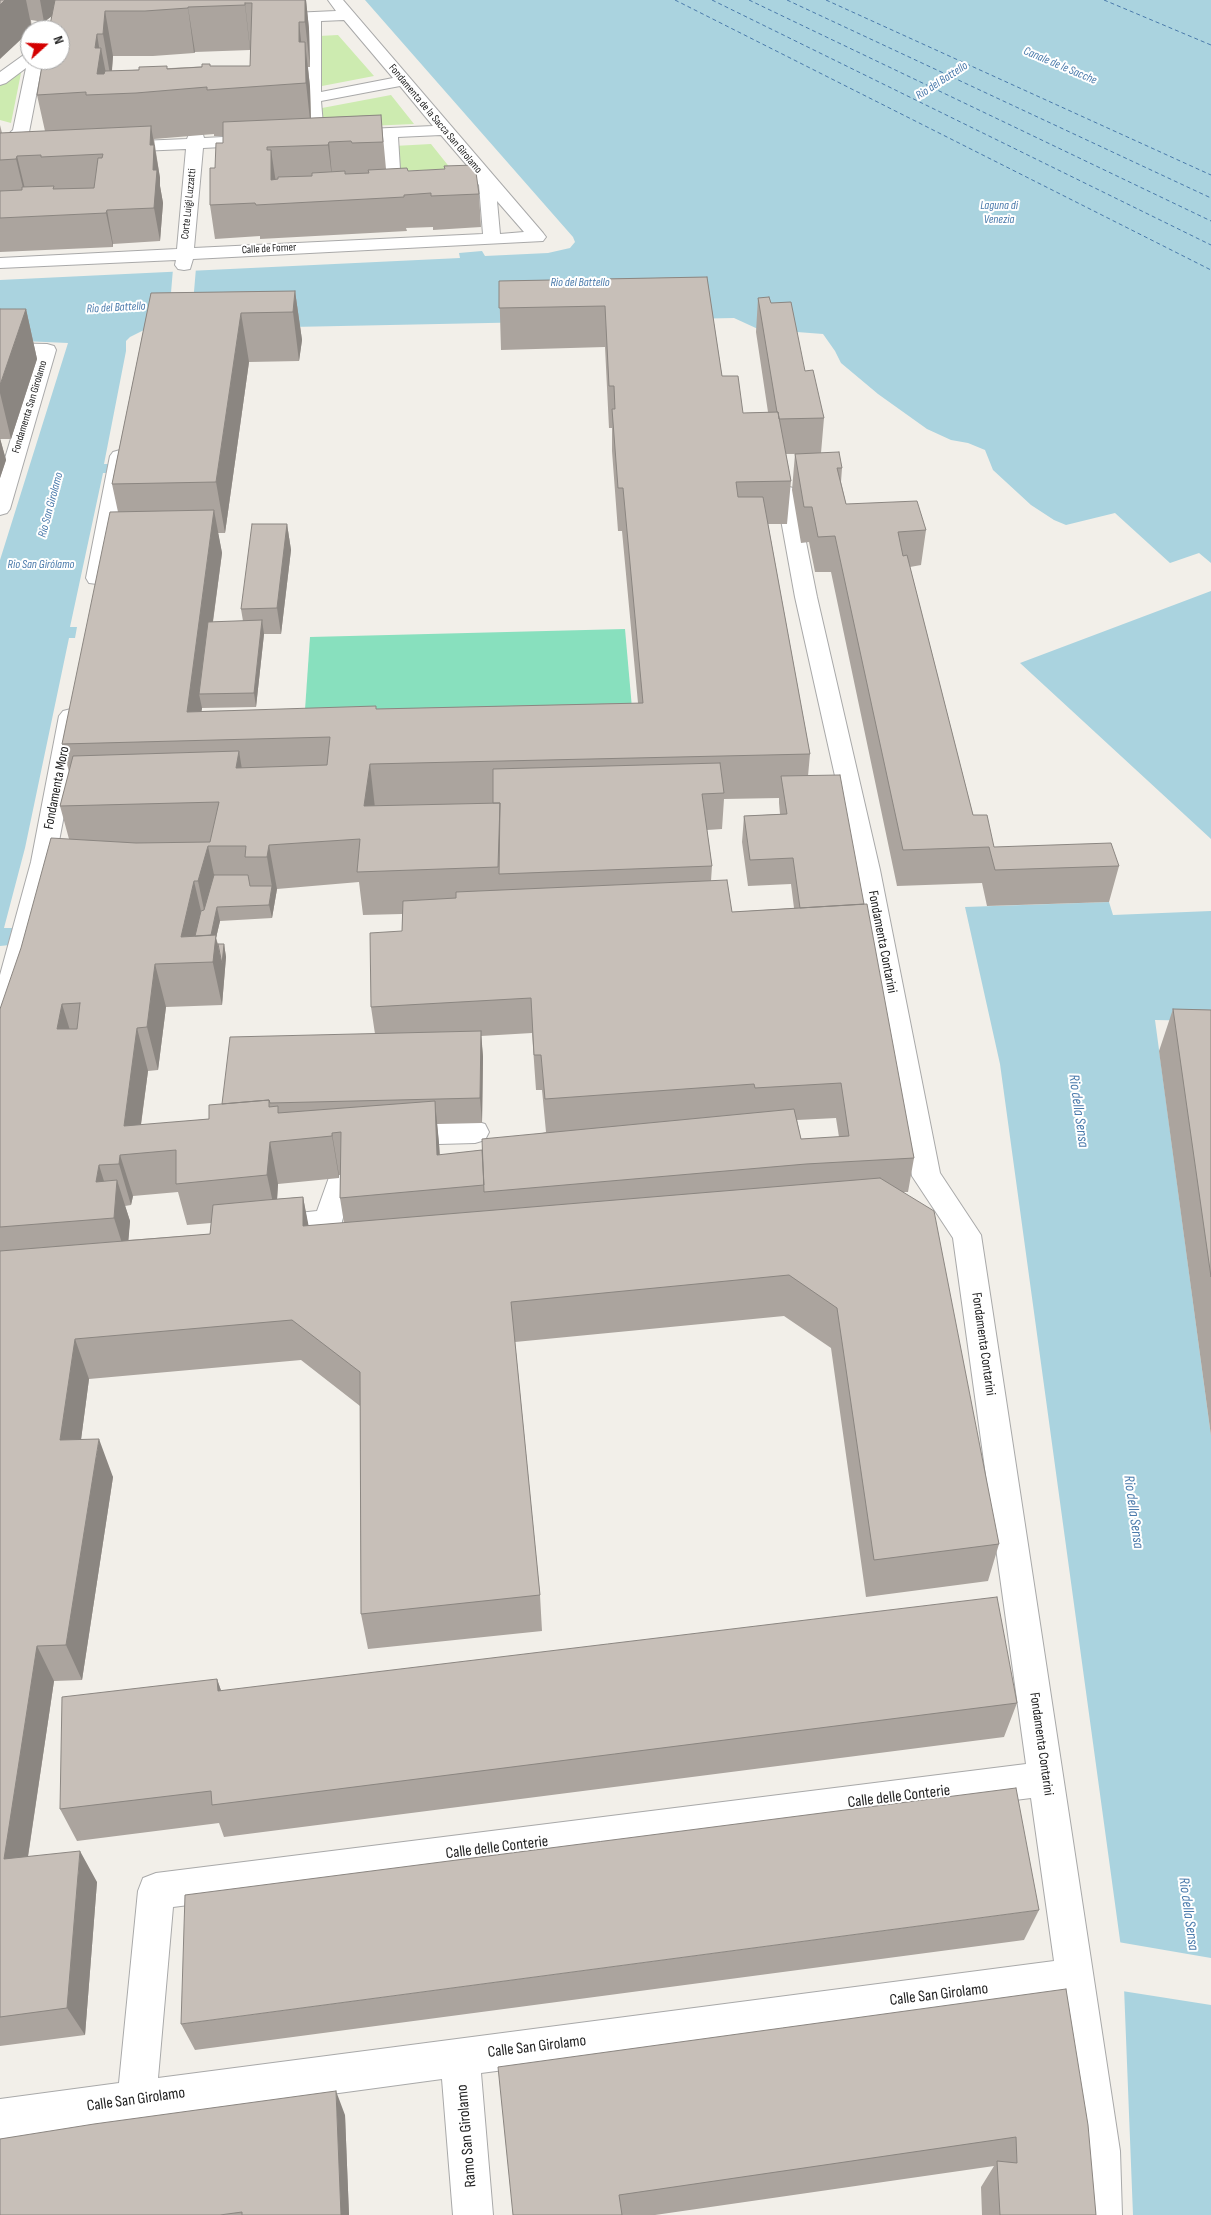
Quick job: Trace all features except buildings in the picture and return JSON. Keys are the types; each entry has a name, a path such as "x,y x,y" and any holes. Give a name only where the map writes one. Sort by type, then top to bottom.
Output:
{"street":[{"path":"290,0 290,18"},
{"name":"Fondamenta de la Sacca San Girolamo","path":"335,0 487,181 537,237"},
{"path":"252,20 346,15"},
{"path":"313,17 313,98 316,137"},
{"path":"0,80 20,65"},
{"path":"0,152 21,132 33,70"},
{"path":"313,98 403,81"},
{"path":"0,127 21,132"},
{"path":"298,138 445,130"},
{"path":"390,133 393,186"},
{"path":"98,148 196,139 279,139"},
{"name":"Corte Luigi Luzzatti","path":"184,259 196,139"},
{"path":"0,152 20,151"},
{"path":"469,182 487,181 492,239"},
{"path":"374,187 412,185"},
{"name":"Calle de Forner","path":"0,263 184,259 537,237"},
{"name":"Fondamenta San Girolamo","path":"0,349 47,350 9,449 0,509"},
{"path":"93,598 125,431"},
{"name":"Fondamenta Contarini","path":"786,492 806,596 868,870 926,1176 967,1235 1100,2151 1102,2215"},
{"name":"Fondamenta Moro","path":"0,1024 43,862 75,695"},
{"path":"380,1135 475,1132"},
{"path":"343,1176 320,1251 359,1248"},
{"path":"917,1207 947,1205"},
{"path":"241,1232 281,1236 328,1222"},
{"name":"Calle delle Conterie","path":"137,2100 156,1891 1046,1779"},
{"name":"Calle San Girolamo","path":"0,2119 460,2057 1075,1978"},
{"name":"Ramo San Girolamo","path":"460,2057 473,2215"}],"green space":[{"path":"338,35 374,76 322,86 319,36"},
{"path":"20,69 22,70 11,123 0,120 0,79"},
{"path":"391,95 414,124 322,128 322,108"},
{"path":"431,144 451,169 399,171 394,146"},
{"path":"625,629 634,731 303,739 310,637"}],"water":[{"name":"Laguna di Venezia","path":"365,0 1211,0 1211,563 1199,553 1170,563 1115,513 1066,525 1054,520 1031,505 993,470 985,450 968,443 951,440 927,429 878,394 841,363 823,334 758,329 734,318 144,330 126,341 126,351 104,464 109,464 108,473 103,473 70,627 77,627 75,638 69,638 25,848 4,928 14,928 10,945 0,946 0,560 68,343 0,340 0,280 460,258 459,253 482,251 485,256 548,253 570,248 575,242 573,237"},
{"path":"1211,591 1211,839 1020,663"},
{"name":"Rio della Sensa","path":"1109,902 1113,915 1211,911 1211,1021 1155,1020 1211,1436 1211,2215 1133,2215 1123,1962 1000,1064 965,907"}],"pier":[{"path":"196,268 191,327 168,328 173,269"},
{"path":"1118,1942 1211,1958 1211,2005 1122,1991"}],"ferry route":[{"path":"675,0 1211,270"},
{"path":"712,0 1211,245"},
{"path":"749,0 1211,221"},
{"path":"787,0 1211,198"},
{"path":"826,0 1211,175"},
{"path":"1104,0 1211,45"}],"water label":[{"name":"Canale de le Sacche","path":"1060,66"},
{"name":"Rio del Battello","path":"942,81"},
{"name":"Rio del Battello","path":"580,283"},
{"name":"Rio del Battello","path":"116,308"},
{"name":"Rio San Girolamo","path":"51,505"},
{"name":"Rio San Girólamo","path":"41,565"}]}
